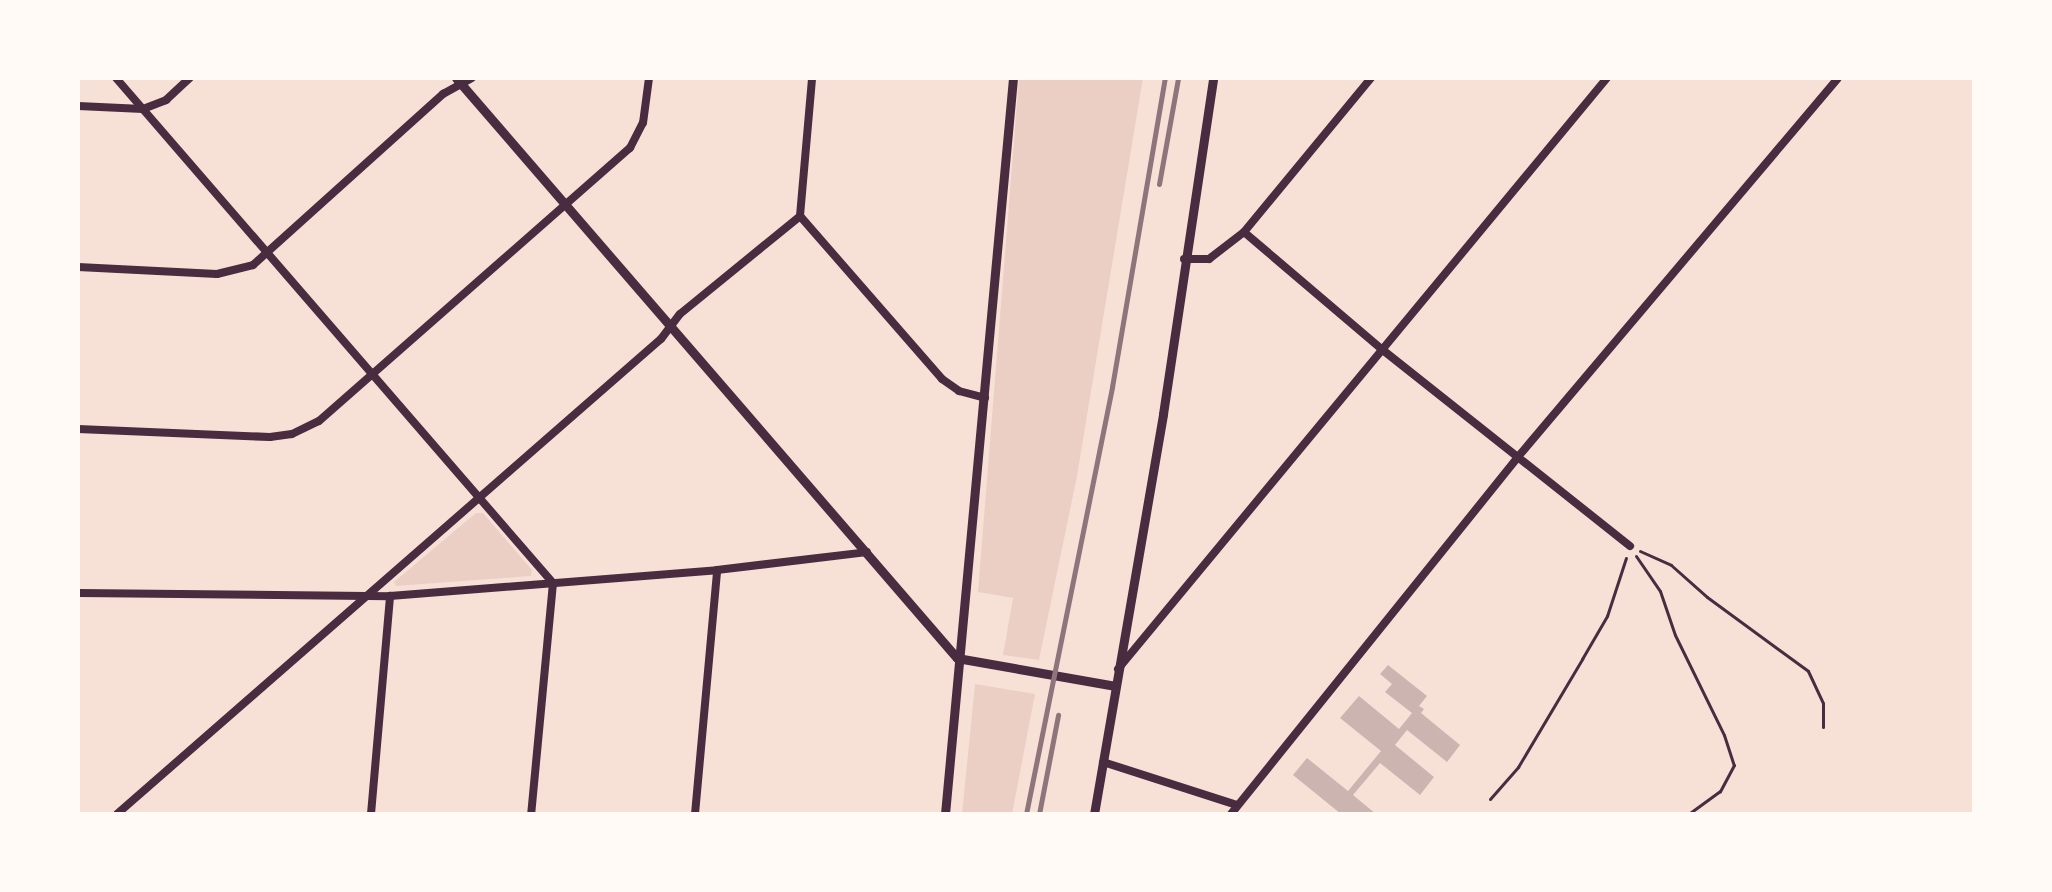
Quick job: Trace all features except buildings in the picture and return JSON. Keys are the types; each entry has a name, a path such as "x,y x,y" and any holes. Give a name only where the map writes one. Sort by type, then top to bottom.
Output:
{"street":[{"path":"116,78 553,583 531,814"},
{"path":"78,106 143,109 166,100 190,78"},
{"path":"78,267 217,274 253,265 458,81 472,78"},
{"path":"78,429 270,437 292,434 319,421 630,148 643,123 649,78"},
{"path":"117,814 661,339 680,314 800,216 812,78"},
{"path":"945,814 957,658 985,398 1013,78"},
{"path":"1094,814 1163,414 1213,78"},
{"path":"1184,259 1209,259 1244,232 1371,78"},
{"path":"1118,669 1607,78"},
{"path":"1231,814 1517,458 1838,78"},
{"path":"458,81 957,658 1116,686"},
{"path":"800,216 942,379 959,391 985,398"},
{"path":"1244,232 1384,351 1630,546"},
{"path":"78,593 390,596 717,570 867,552"},
{"path":"695,814 717,570"},
{"path":"371,814 390,596"},
{"path":"1103,762 1237,805"}],"path":[{"path":"1630,546 1671,565 1707,597 1808,671 1823,703 1823,727"},
{"path":"1490,799 1518,767 1607,616 1630,546"},
{"path":"1630,546 1660,591 1675,635 1724,735 1734,765 1720,791 1688,814"}],"shaded area":[{"path":"1019,78 1143,78 1077,476 1039,660 1003,655 1013,598 978,592"},
{"path":"476,513 483,513 532,570 531,576 396,586 394,582"},
{"path":"975,684 1035,694 1012,814 962,814"}],"railway":[{"path":"1026,814 1112,387 1165,78"},
{"path":"1159,184 1178,78"},
{"path":"1039,814 1058,715"}]}
